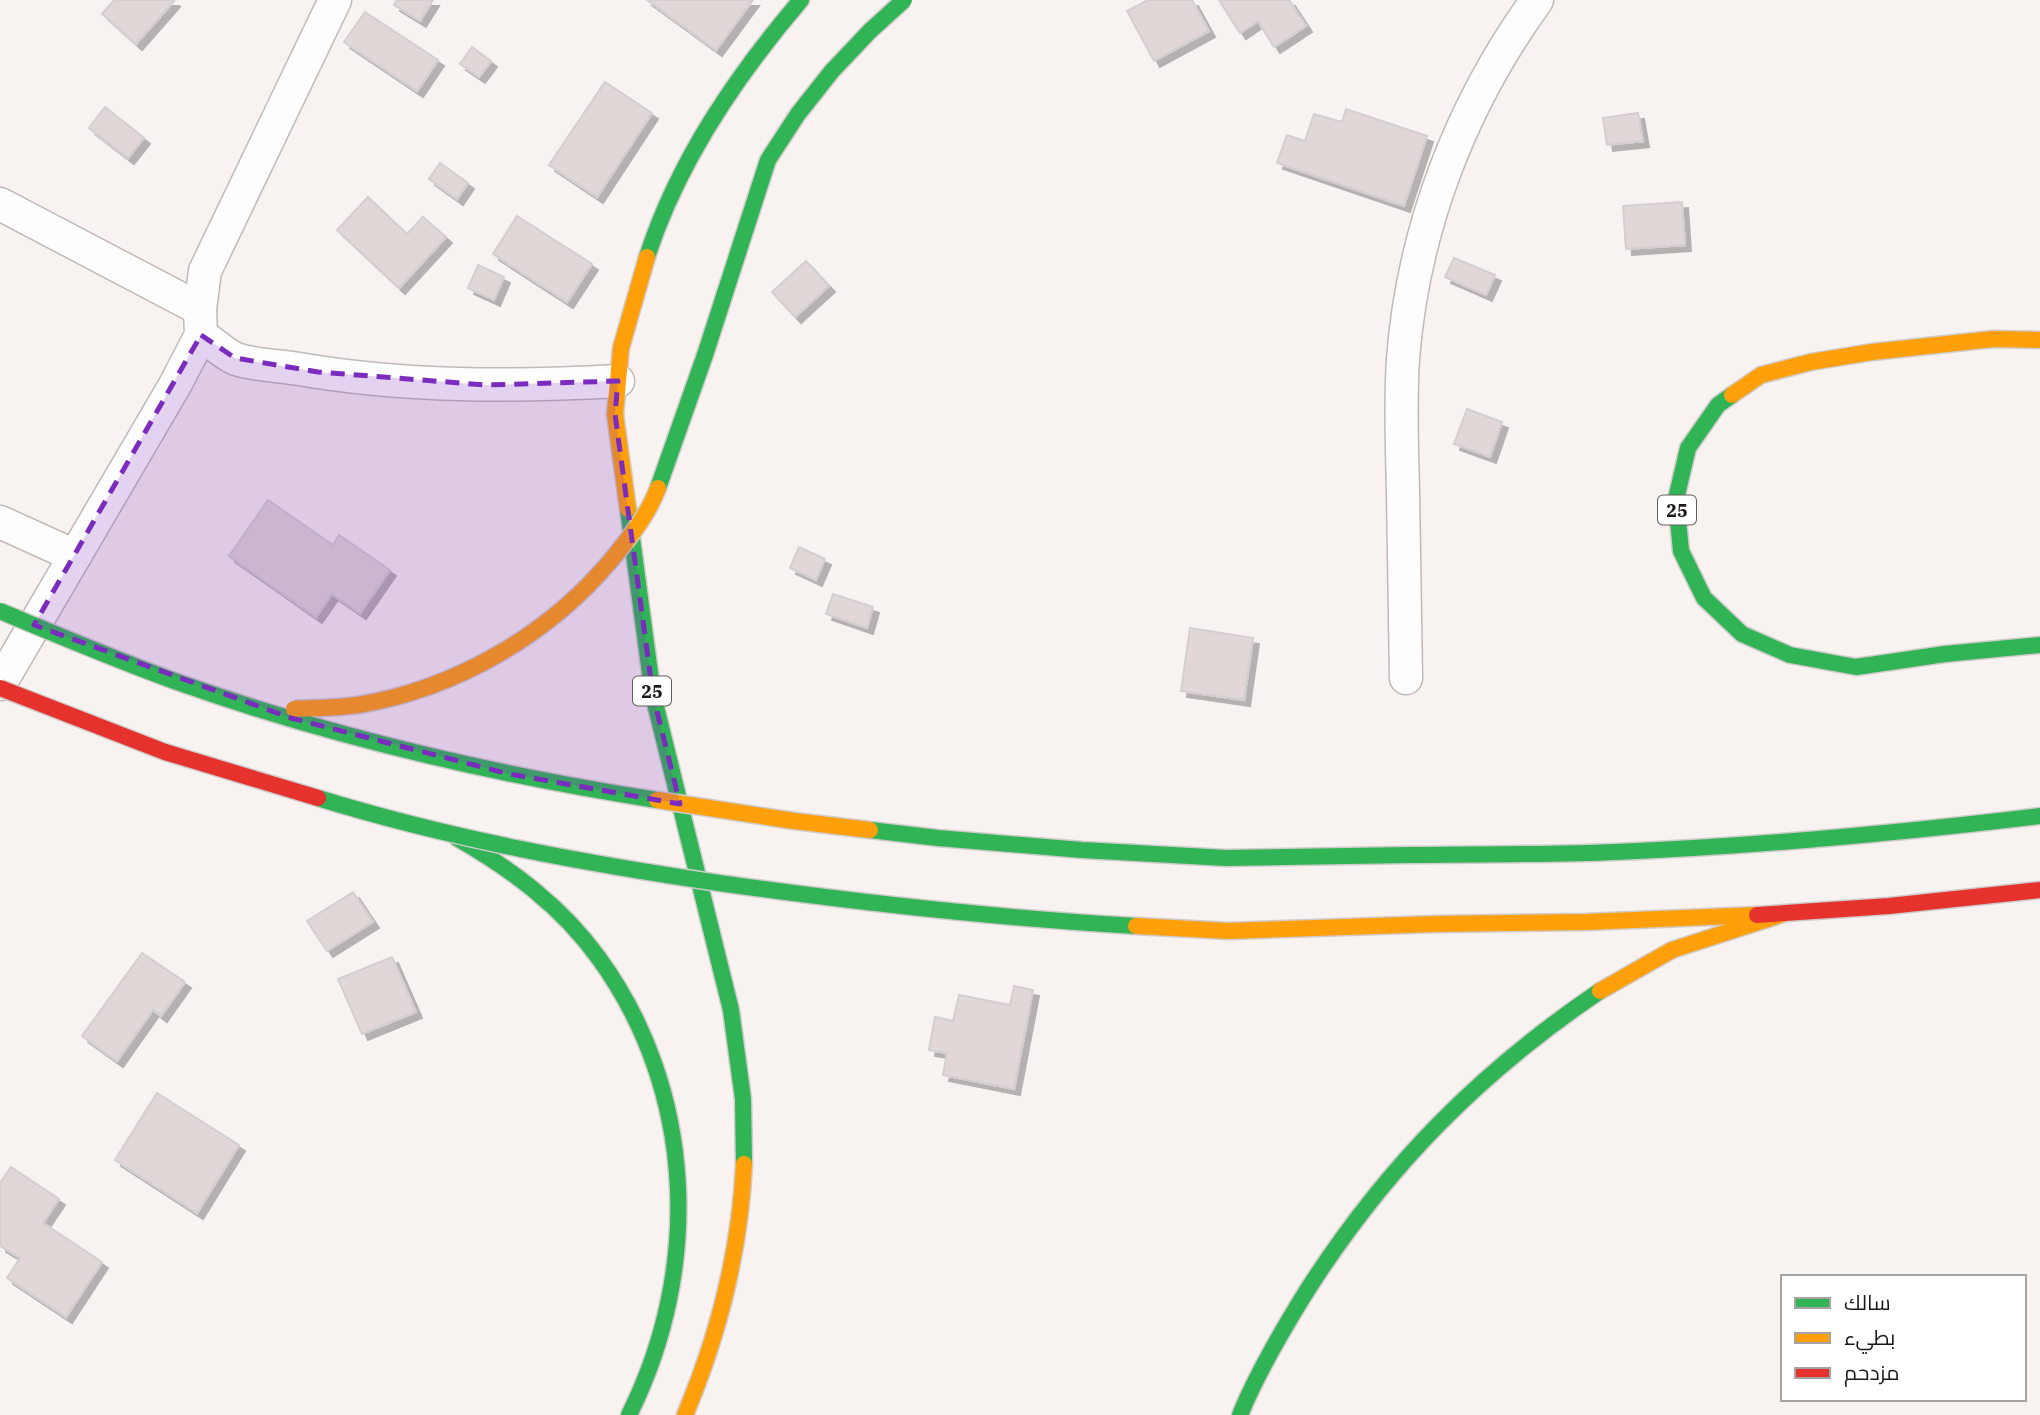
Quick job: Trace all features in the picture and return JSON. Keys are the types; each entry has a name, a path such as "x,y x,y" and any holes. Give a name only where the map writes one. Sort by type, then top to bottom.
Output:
{"main road":[{"name":"25","path":"685,1415 709,1356 734,1262 741,1212 744,1111 731,1010 653,695 615,414 621,348 635,295 652,242 674,191 699,141 728,94 765,42 801,0"},
{"path":"262,709 357,705 404,694 449,679 492,658 532,633 567,606 599,575 627,541 652,503 705,355 768,160 798,114 832,71 904,0"},
{"name":"25","path":"2040,340 1993,339 1872,352 1811,362 1761,375 1718,405 1688,448 1676,499 1681,551 1704,598 1742,634 1790,656 1856,667 1945,654 2040,645"},
{"path":"0,611 161,675 262,709 399,748 580,788 794,821 938,838 1226,858 1552,854 1838,839 2040,817"},
{"path":"0,686 56,711 164,752 386,819 511,848 645,872 936,910 1083,923 1229,931 1581,923 1783,914 1871,908 2040,890"},
{"path":"449,834 488,855 524,880 557,909 587,942 613,977 635,1016 667,1099 676,1143 679,1187 674,1281 649,1371 629,1415"},
{"path":"1240,1415 1275,1344 1312,1281 1347,1230 1426,1136 1470,1093 1516,1052 1616,981 1670,951 1783,914"}],"street":[{"path":"0,686 175,385 201,322 205,271 335,0"},
{"path":"1406,678 1401,414 1410,304 1420,250 1454,145 1505,47 1537,0"},
{"path":"0,204 201,322 235,358 318,372 402,381 486,385 618,381"},
{"path":"0,522 75,556"}],"highlighted area":[{"path":"201,335 235,358 318,372 486,385 618,381 615,414 653,695 680,804 509,774 291,718 34,625"}],"building":[{"path":"114,0 174,1 136,44 102,14"},
{"path":"397,0 433,0 420,21 394,5"},
{"path":"647,0 753,0 716,50"},
{"path":"1148,0 1192,0 1209,31 1154,61 1127,11"},
{"path":"1219,0 1289,0 1306,26 1274,47 1258,21 1240,33"},
{"path":"365,12 438,60 417,91 344,42"},
{"path":"472,47 491,61 479,77 460,64"},
{"path":"605,82 652,113 597,197 549,165"},
{"path":"105,107 144,138 128,158 89,128"},
{"path":"1346,109 1427,136 1404,206 1277,163 1287,135 1305,141 1314,114 1342,122"},
{"path":"1638,113 1643,141 1607,145 1603,118"},
{"path":"440,163 468,183 457,199 429,179"},
{"path":"368,197 407,234 423,217 446,237 399,288 337,230"},
{"path":"1682,202 1685,245 1626,249 1623,206"},
{"path":"517,216 592,264 567,302 493,254"},
{"path":"1454,258 1495,275 1486,295 1445,277"},
{"path":"806,261 829,286 795,317 772,292"},
{"path":"478,265 504,277 494,300 468,288"},
{"path":"1467,409 1502,422 1490,457 1454,444"},
{"path":"268,500 333,545 339,535 390,570 360,613 332,594 316,617 229,556"},
{"path":"799,547 825,559 816,580 790,568"},
{"path":"833,594 873,607 867,628 826,614"},
{"path":"1190,628 1253,638 1244,700 1181,691"},
{"path":"353,892 373,922 327,951 307,921"},
{"path":"142,953 185,982 161,1016 153,1010 117,1061 82,1036"},
{"path":"392,957 416,1012 362,1034 338,979"},
{"path":"1014,986 1033,990 1014,1089 943,1075 947,1053 929,1050 935,1017 953,1021 959,995 1010,1005"},
{"path":"157,1093 239,1145 197,1213 115,1160"},
{"path":"11,1167 59,1199 43,1223 102,1262 66,1317 7,1278 20,1258 0,1246 0,1183"}],"traffic: fast":[{"path":"647,257 675,187 711,121 754,59 801,0"},
{"path":"658,488 705,355 768,160 798,114 832,71 904,0"},
{"path":"1732,395 1718,405 1688,448 1676,499 1681,551 1704,598 1742,634 1790,655 1856,667 1945,654 2040,645"},
{"path":"628,509 653,695 731,1010 743,1099 744,1164"},
{"path":"0,611 160,676 358,738 477,767 657,800"},
{"path":"318,798 469,838 674,876 931,909 1136,926"},
{"path":"1409,855 1590,853 1722,846 2040,816"},
{"path":"870,830 1082,850 1226,858 1409,855"},
{"path":"457,838 497,862 534,890 584,939 630,1009 654,1065 670,1122 678,1182 677,1241 669,1301 653,1359 629,1415"},
{"path":"1240,1415 1271,1350 1308,1289 1338,1244 1403,1162 1476,1088 1515,1054 1600,991"}],"traffic: slow":[{"path":"628,509 615,414 621,348 647,257"},
{"path":"1732,395 1761,375 1811,362 1872,352 1993,339 2040,340"},
{"path":"294,709 350,706 394,697 464,672 498,654 559,612 587,586 632,534 658,488"},
{"path":"657,800 870,830"},
{"path":"1600,991 1672,950 1783,914"},
{"path":"1435,924 1586,922 1757,915"},
{"path":"1136,926 1229,931 1435,924"},
{"path":"685,1415 708,1354 726,1292 738,1229 744,1164"}],"traffic: jam":[{"path":"0,688 165,752 318,798"},
{"path":"1757,915 1889,906 2040,890"}]}
